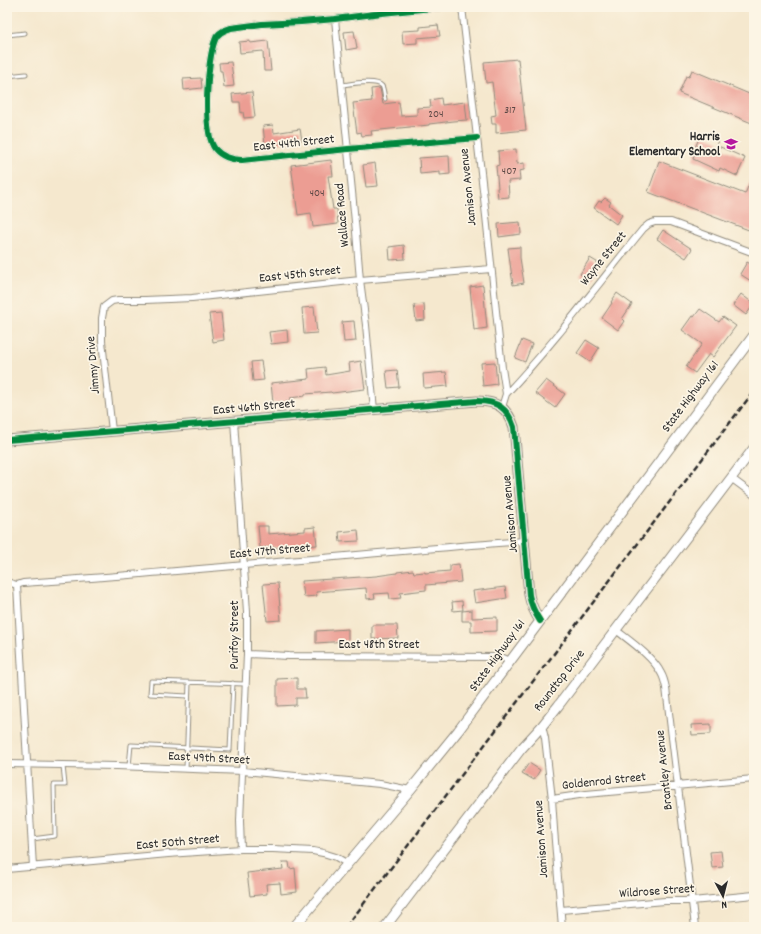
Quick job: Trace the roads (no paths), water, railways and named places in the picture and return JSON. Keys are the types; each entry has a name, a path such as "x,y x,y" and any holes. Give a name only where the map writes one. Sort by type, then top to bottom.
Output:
{"street":[{"name":"East 44th Street","path":"442,7 334,19 262,24 227,29 220,33 215,40 212,51 208,80 208,122 211,141 214,148 220,154 234,160 242,160 477,138"},
{"name":"Jamison Avenue","path":"462,7 506,394 502,407 512,419 514,427 529,595 532,606 540,621"},
{"name":"Wallace Road","path":"334,19 374,410"},
{"name":"Wayne Street","path":"506,394 524,376 643,229 649,224 655,222 671,222 754,252"},
{"name":"East 45th Street","path":"112,301 192,298 360,280 491,269"},
{"name":"Jimmy Drive","path":"112,301 104,307 102,318 102,341 112,431"},
{"name":"State Highway 161","path":"294,927 410,790 458,730 754,335"},
{"name":"East 46th Street","path":"7,440 485,401 502,407"},
{"name":"Purifoy Street","path":"234,421 247,612 247,654 240,820 241,849"},
{"name":"Roundtop Drive","path":"385,927 521,749 542,726 616,630 754,448"},
{"path":"731,478 754,495"},
{"name":"East 47th Street","path":"18,585 23,583 244,566 376,552 524,541"},
{"path":"7,582 18,585 33,867"},
{"name":"Brantley Avenue","path":"616,630 632,642 656,665 666,688 695,927"},
{"name":"East 48th Street","path":"247,654 289,656 501,657 510,661"},
{"name":"Jamison Avenue","path":"542,726 545,738 552,799 562,927"},
{"name":"East 49th Street","path":"7,764 129,766 243,771 380,784 410,790"},
{"name":"Goldenrod Street","path":"552,799 586,794 754,779"},
{"name":"East 50th Street","path":"7,869 168,854 241,849 272,849 323,853 336,857 348,864"},
{"name":"Wildrose Street","path":"561,910 754,895"}],"lane":[{"path":"7,35 25,32"},
{"path":"7,76 26,74"},
{"path":"341,85 371,82 378,83 382,85 385,98"},
{"path":"188,696 150,694 151,681 245,684"},
{"path":"186,769 189,683"},
{"path":"129,766 131,745 230,750 233,683"},
{"path":"32,839 55,836 54,785 65,785 63,766"}],"railway":[{"path":"346,927 754,391"}],"place":[{"name":"Harris Elementary School","path":"731,144"}]}
